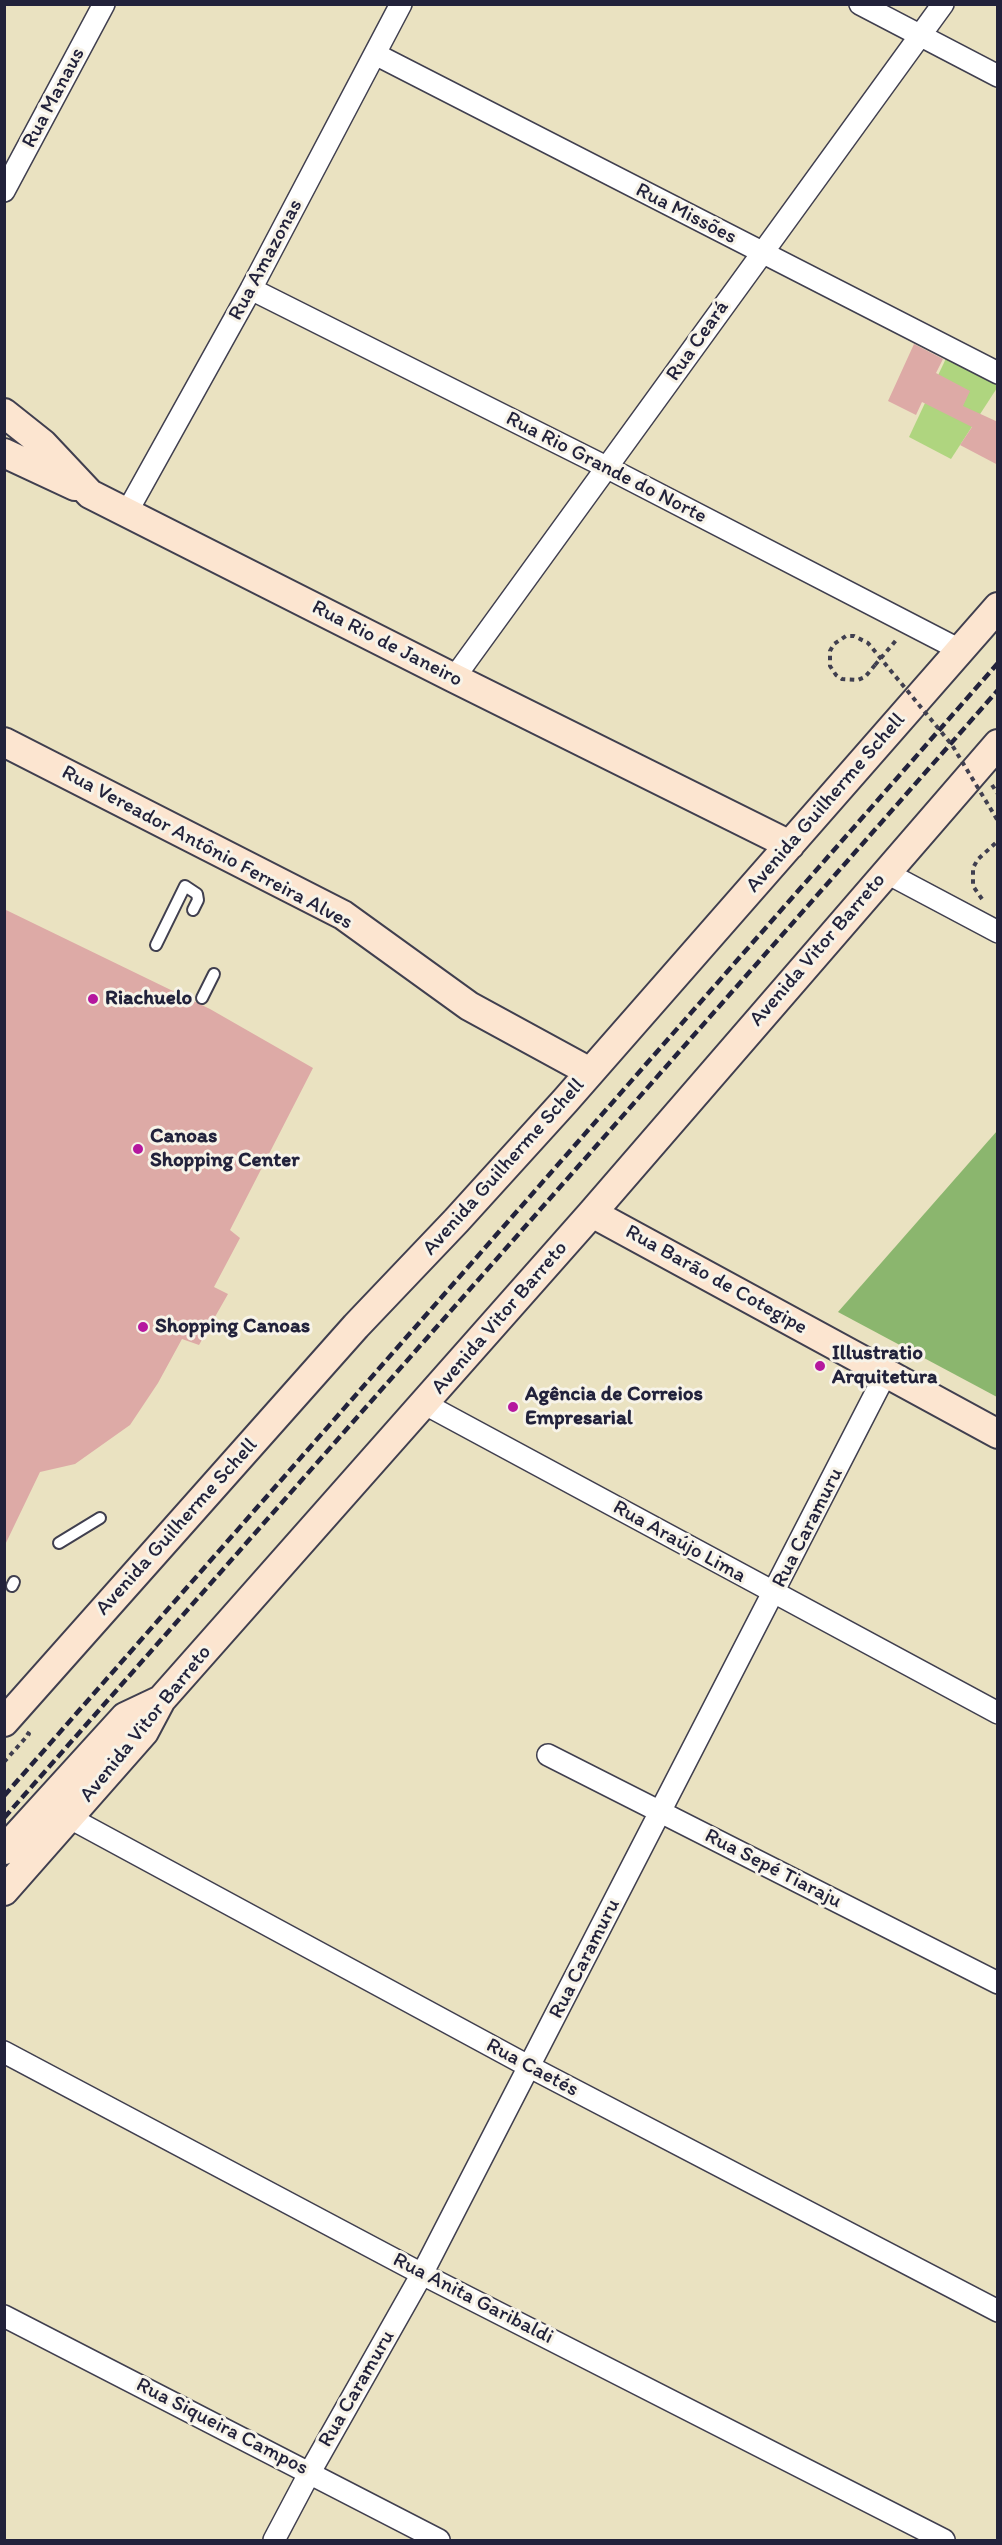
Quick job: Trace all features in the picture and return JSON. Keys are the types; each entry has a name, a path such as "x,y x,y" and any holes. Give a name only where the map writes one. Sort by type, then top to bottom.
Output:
{"main road":[{"name":"Rua Rio de Janeiro","path":"4,413 43,444 90,494 790,845"},
{"path":"4,453 90,494"},
{"name":"Avenida Guilherme Schell","path":"4,1722 356,1326 456,1221 590,1072 998,608"},
{"name":"Rua Vereador Antônio Ferreira Alves","path":"4,742 342,915 469,1006 590,1072"},
{"name":"Avenida Vitor Barreto","path":"4,1891 144,1732 161,1700 425,1404 998,744"},
{"name":"Rua Barão de Cotegipe","path":"592,1213 998,1434"},
{"path":"5,1849 125,1718 161,1700"}],"street":[{"name":"Rua Manaus","path":"4,191 104,4"},
{"name":"Rua Amazonas","path":"127,513 251,289 401,4"},
{"path":"860,4 998,76"},
{"name":"Rua Ceará","path":"454,678 609,468 761,253 943,4"},
{"name":"Rua Missões","path":"375,54 998,373"},
{"name":"Rua Rio Grande do Norte","path":"251,289 609,468 960,650"},
{"path":"885,872 998,932"},
{"name":"Rua Caramuru","path":"274,2541 310,2472 422,2274 886,1373"},
{"name":"Rua Araújo Lima","path":"425,1404 998,1713"},
{"name":"Rua Sepé Tiaraju","path":"548,1755 998,1983"},
{"name":"Rua Caetés","path":"70,1818 530,2067 998,2311"},
{"name":"Rua Anita Garibaldi","path":"4,2052 422,2274 944,2541"},
{"name":"Rua Siqueira Campos","path":"4,2316 310,2472 439,2541"}],"lane":[{"path":"156,945 184,886 197,894 198,900 193,910"},
{"path":"202,998 214,974"},
{"path":"59,1543 100,1518"}],"path":[{"path":"910,625 875,665 865,677 858,680 842,679 830,666 830,651 834,644 846,636 854,636 868,643 952,745 998,821"},
{"path":"985,901 973,886 971,877 978,859 998,841"}],"green space":[{"path":"949,352 997,377 997,388 951,459 909,437"},
{"path":"997,1131 997,1397 838,1312"}],"building":[{"path":"914,344 943,359 936,373 970,391 963,406 998,422 998,465 960,445 972,427 922,402 916,415 888,401"},
{"name":"Canoas Shopping Center","path":"4,909 210,1009 313,1068 230,1230 240,1238 214,1287 228,1294 199,1345 182,1339 158,1383 130,1425 75,1464 40,1472 4,1547"}],"railway":[{"path":"4,1796 998,663"},
{"path":"4,1818 998,690"}],"place":[{"name":"Riachuelo","path":"93,999"},
{"name":"Canoas Shopping Center","path":"138,1149"},
{"name":"Shopping Canoas","path":"143,1327"},
{"name":"Illustratio Arquitetura","path":"820,1366"},
{"name":"Agência de Correios Empresarial","path":"513,1407"}]}
